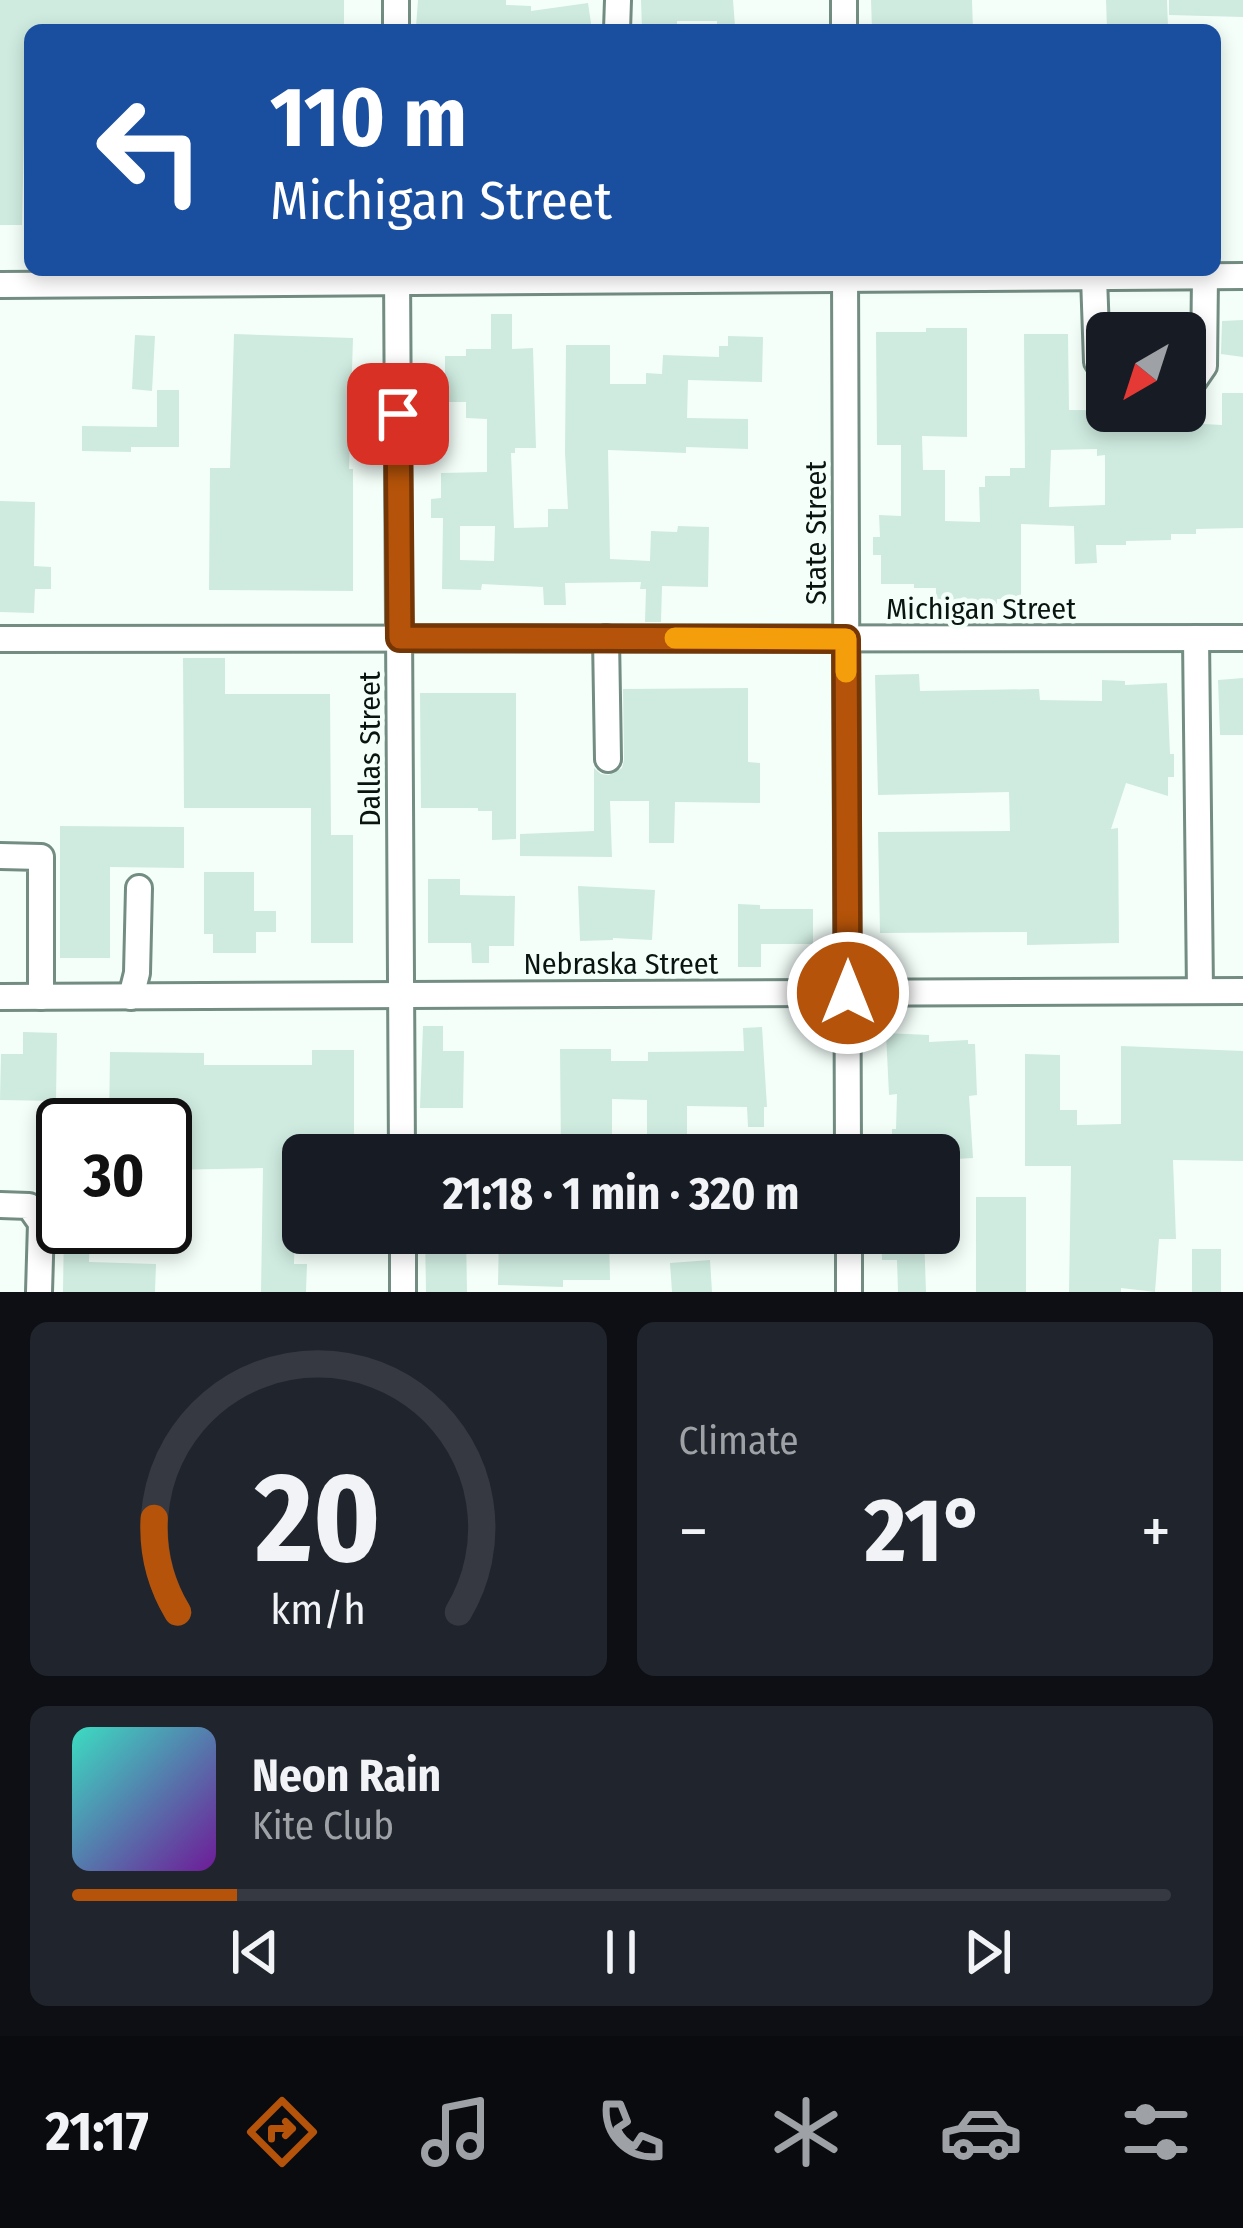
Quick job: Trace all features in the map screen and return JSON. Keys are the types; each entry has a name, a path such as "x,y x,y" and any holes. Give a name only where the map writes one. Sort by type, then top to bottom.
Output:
{"street":[{"path":"0,284 398,276"},
{"name":"Dallas Street","path":"398,276 402,1134"},
{"name":"State Street","path":"845,276 848,1134"},
{"path":"1011,276 1243,276"},
{"path":"1205,276 1205,312"},
{"path":"1094,277 1095,312"},
{"path":"606,638 608,759"},
{"path":"1196,638 1200,992"},
{"name":"Michigan Street","path":"0,639 1243,638"},
{"path":"0,856 41,857 41,997"},
{"path":"131,997 137,973 139,887"},
{"name":"Nebraska Street","path":"0,997 1243,991"},
{"path":"0,1205 29,1206 41,1223 39,1292"},
{"path":"403,1254 403,1292"},
{"path":"849,1254 849,1292"}],"building":[{"path":"0,0 344,0 344,24 24,24 22,225 0,225"},
{"path":"418,0 506,0 506,5 531,6 531,11 588,3 591,24 416,24"},
{"path":"641,0 733,0 735,24 642,24"},
{"path":"871,0 972,0 973,24 872,24"},
{"path":"1106,0 1167,0 1168,24 1107,24"},
{"path":"1169,0 1243,0 1243,17 1169,15"},
{"path":"491,314 512,314 512,349 533,348 536,448 515,448 511,453 514,528 548,527 548,509 568,509 566,345 610,345 610,384 646,384 646,373 662,374 663,355 719,357 719,346 728,346 728,336 763,337 762,382 688,380 687,418 748,419 748,449 608,450 610,559 650,561 651,531 709,527 708,587 662,586 661,622 645,622 646,589 640,589 641,582 565,583 566,605 544,605 543,587 482,584 481,590 442,589 443,518 431,518 431,499 441,498 441,473 487,472 487,419 466,418 466,402 445,402 445,356 466,356 466,349 491,349","holes":["460,526 495,526 494,561 460,560"]},
{"path":"1243,320 1243,357 1221,354 1222,321"},
{"path":"967,328 967,437 922,436 923,470 945,470 945,521 980,522 979,487 985,487 985,476 1010,476 1010,468 1025,468 1024,334 1068,334 1069,410 1086,410 1086,432 1206,432 1206,424 1222,425 1222,393 1243,393 1243,528 1196,529 1196,534 1171,534 1171,540 1096,545 1097,563 1075,564 1074,526 1021,524 1021,598 997,599 997,604 936,600 936,588 881,584 881,555 873,555 873,537 880,537 879,515 901,516 901,445 877,445 876,332","holes":["1097,449 1097,456 1105,455 1105,505 1049,507 1051,450"]},
{"path":"234,334 353,338 349,469 353,469 353,591 209,590 210,468 230,468"},
{"path":"135,335 155,336 152,391 132,389"},
{"path":"157,390 179,390 179,447 82,451 82,426 157,427"},
{"path":"0,501 35,502 34,566 51,567 51,589 35,589 34,613 0,612"},
{"path":"183,658 225,658 225,694 330,694 331,835 353,835 353,943 311,943 311,808 184,808"},
{"path":"919,674 920,691 1039,689 1040,700 1102,701 1102,680 1125,681 1125,685 1167,683 1170,754 1174,754 1168,796 1126,783 1111,829 1118,828 1119,943 1027,945 1027,932 880,933 878,832 1010,831 1009,792 878,795 875,675"},
{"path":"1243,678 1243,735 1220,735 1218,680"},
{"path":"748,688 748,762 760,763 760,803 675,802 674,843 649,843 649,801 610,801 612,857 520,856 520,834 594,831 594,768 609,775 622,768 624,760 623,689"},
{"path":"420,693 516,693 516,839 492,840 492,811 421,808"},
{"path":"60,826 184,827 184,868 110,867 110,958 60,958"},
{"path":"204,872 254,872 254,911 276,911 276,932 256,932 256,953 213,953 213,934 204,934"},
{"path":"428,879 460,879 460,895 515,896 514,946 489,946 489,963 472,963 471,943 428,943"},
{"path":"578,886 655,890 652,940 580,941"},
{"path":"738,904 813,909 813,944 761,944 761,967 738,967"},
{"path":"423,1026 443,1026 443,1051 464,1051 463,1108 420,1108"},
{"path":"762,1027 764,1127 748,1127 747,1107 687,1106 687,1134 647,1134 647,1100 612,1099 612,1134 561,1134 560,1049 611,1049 611,1061 648,1061 648,1052 744,1051 743,1028"},
{"path":"23,1032 57,1033 56,1098 0,1100 1,1054 23,1054"},
{"path":"886,1033 929,1035 929,1042 968,1040 975,1044 977,1095 969,1096 973,1158 960,1159 960,1134 892,1134 897,1094 889,1095"},
{"path":"1121,1046 1243,1051 1243,1161 1173,1160 1176,1239 1159,1239 1155,1292 1121,1288 1121,1292 1069,1292 1071,1166 1025,1166 1025,1054 1060,1055 1060,1110 1077,1110 1077,1125 1121,1124"},
{"path":"312,1050 354,1050 354,1134 282,1134 282,1254 294,1254 294,1264 307,1264 306,1292 261,1292 263,1168 192,1169 192,1098 109,1098 110,1052 204,1053 204,1065 312,1065"},
{"path":"976,1197 1026,1197 1026,1292 976,1292"},
{"path":"1192,1249 1221,1249 1221,1292 1192,1292"},
{"path":"64,1254 89,1254 89,1262 156,1264 155,1292 63,1292"},
{"path":"425,1254 466,1254 467,1292 426,1292"},
{"path":"499,1254 609,1254 610,1280 563,1280 563,1287 498,1285"},
{"path":"882,1254 925,1254 926,1292 898,1292 897,1260 882,1260"},
{"path":"710,1260 712,1292 672,1292 670,1263"}],"slow traffic":[{"path":"675,638 846,639 846,672"}],"route":[{"path":"398,414 400,638 846,639 848,993"}]}
